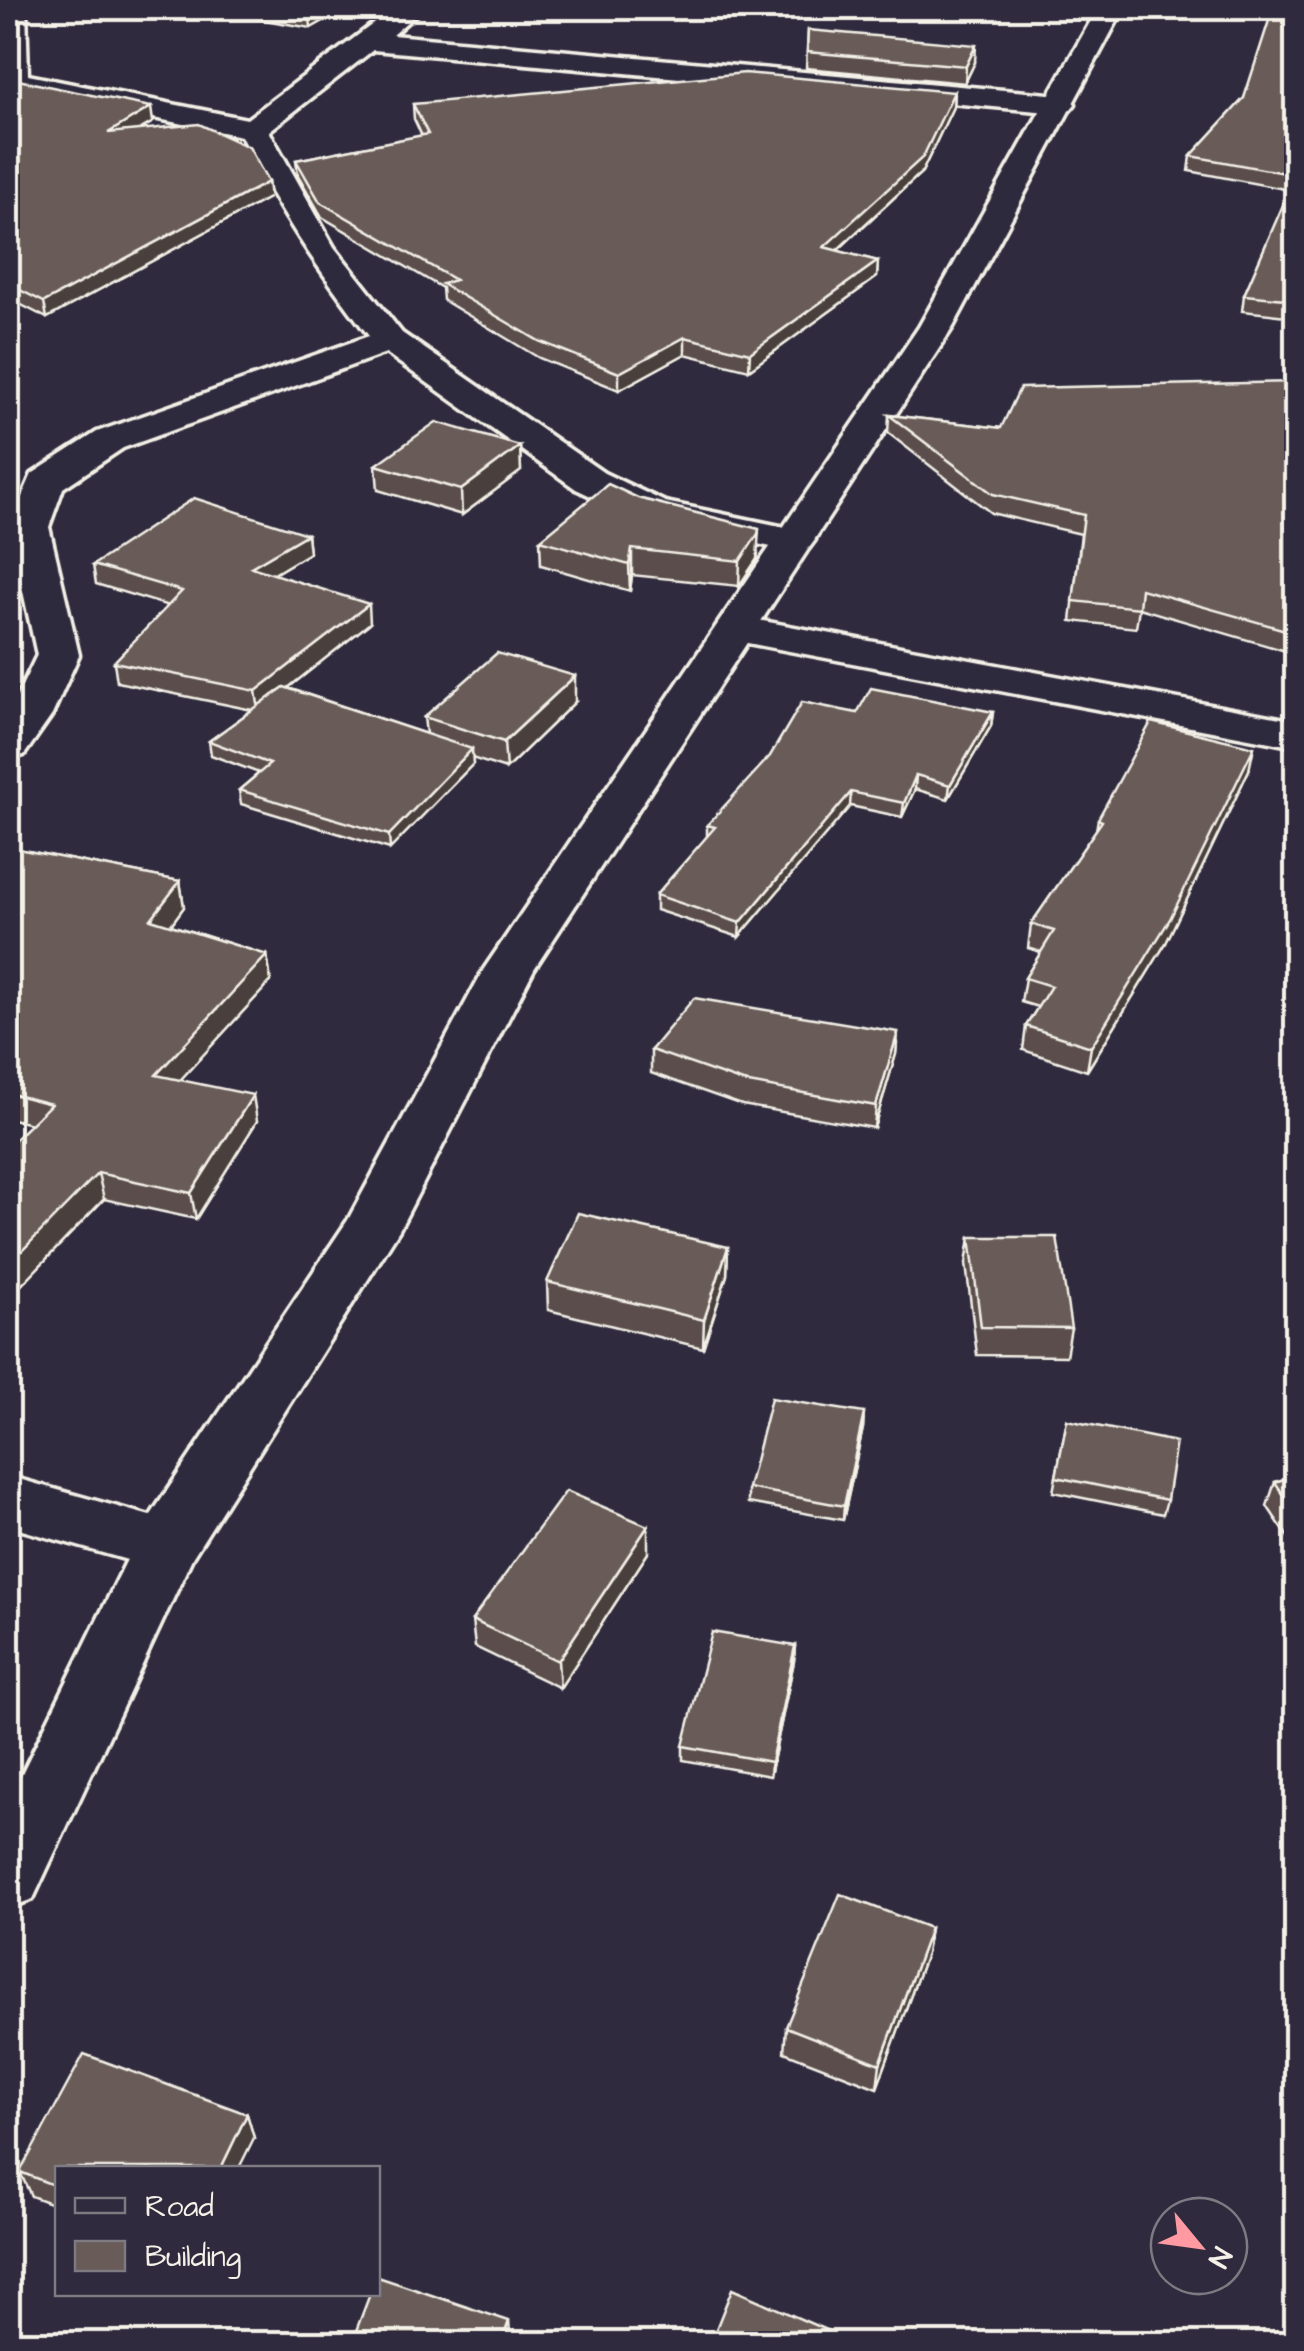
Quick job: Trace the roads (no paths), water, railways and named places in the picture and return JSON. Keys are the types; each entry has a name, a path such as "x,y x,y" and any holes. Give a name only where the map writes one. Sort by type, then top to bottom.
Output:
{"street":[{"path":"12,8 14,81 253,129 410,8"},
{"path":"8,1876 166,1545 372,1230 509,969 936,327 1110,8"},
{"path":"366,41 1060,104"},
{"path":"253,129 320,252 390,340 590,481 654,511 795,540"},
{"path":"8,746 30,716 58,655 21,500 110,440 390,340"},
{"path":"736,628 1296,734"},
{"path":"8,1501 166,1545"}]}
